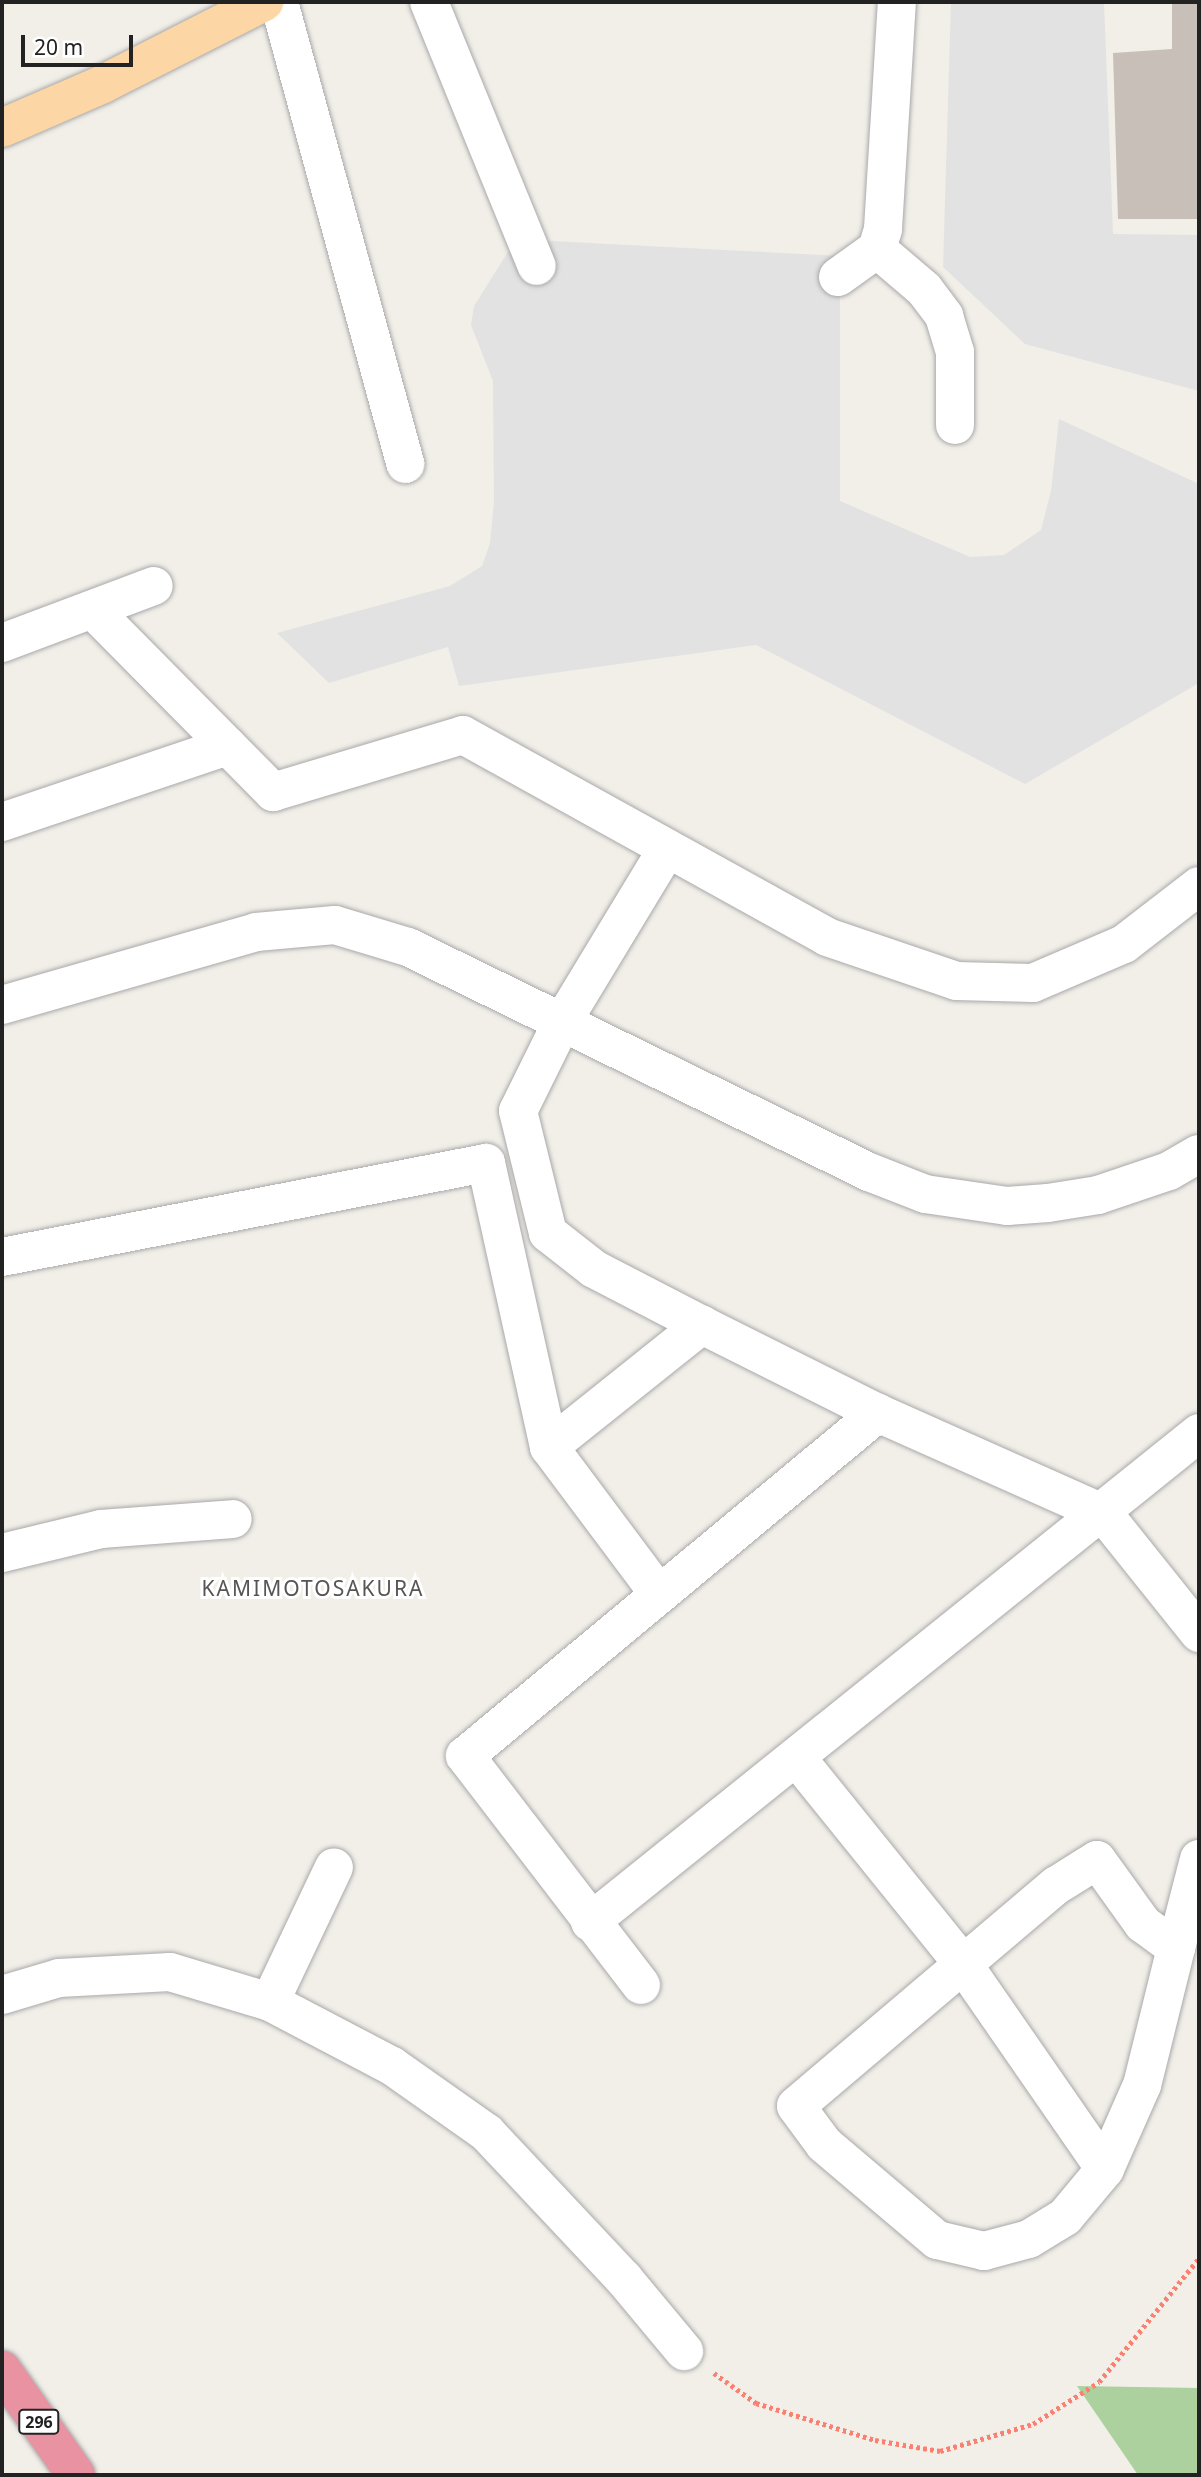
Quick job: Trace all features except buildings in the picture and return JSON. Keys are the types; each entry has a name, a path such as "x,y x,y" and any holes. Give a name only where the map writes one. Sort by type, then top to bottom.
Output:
{"highway":[{"name":"296","path":"2,2370 69,2473"}],"main road":[{"path":"2,128 103,84 264,2"}],"street":[{"path":"279,2 405,464"},
{"path":"429,2 537,266"},
{"path":"838,277 877,249 883,229 897,2"},
{"path":"877,249 924,289 944,316 955,352 955,425"},
{"path":"2,643 94,611 154,586"},
{"path":"94,611 273,792 463,735 827,937 956,981 1033,983 1124,944 1199,886"},
{"path":"2,822 228,746"},
{"path":"667,849 561,1024 518,1111 548,1233 594,1269 702,1325 878,1413 1103,1513 1199,1633"},
{"path":"2,1004 256,932 335,925 408,947 561,1024 925,1194 1007,1206 1048,1203 1098,1195 1169,1171 1199,1154"},
{"path":"2,1257 486,1163 549,1447 659,1594"},
{"path":"549,1447 702,1325"},
{"path":"641,1985 465,1756 878,1413"},
{"path":"590,1922 1103,1513 1199,1433"},
{"path":"2,1553 102,1529 233,1519"},
{"path":"796,1757 963,1964 1105,2169"},
{"path":"1176,1948 1143,1924 1097,1860 1057,1885 796,2106 824,2144 910,2221 937,2241 984,2251 1029,2239 1065,2217 1105,2169 1142,2085 1199,1858"},
{"path":"270,2002 334,1867"},
{"path":"2,1995 59,1978 170,1972 270,2002 392,2066 487,2133 624,2279 684,2351"}],"path":[{"path":"684,2351 756,2403 875,2440 940,2451 1033,2424 1100,2382 1199,2258"}],"green space":[{"path":"1077,2386 1199,2388 1199,2475 1138,2475"}],"shaded area":[{"path":"951,2 1104,2 1113,234 1199,235 1199,391 1025,344 943,267"},
{"path":"550,241 840,256 840,501 970,557 1004,555 1041,530 1051,491 1059,419 1199,484 1199,683 1025,784 756,645 459,686 448,647 329,683 277,633 450,586 482,566 490,543 494,502 493,381 471,325 474,306 508,252"}],"district":[{"name":"KAMIMOTOSAKURA","path":"313,1588"}]}
